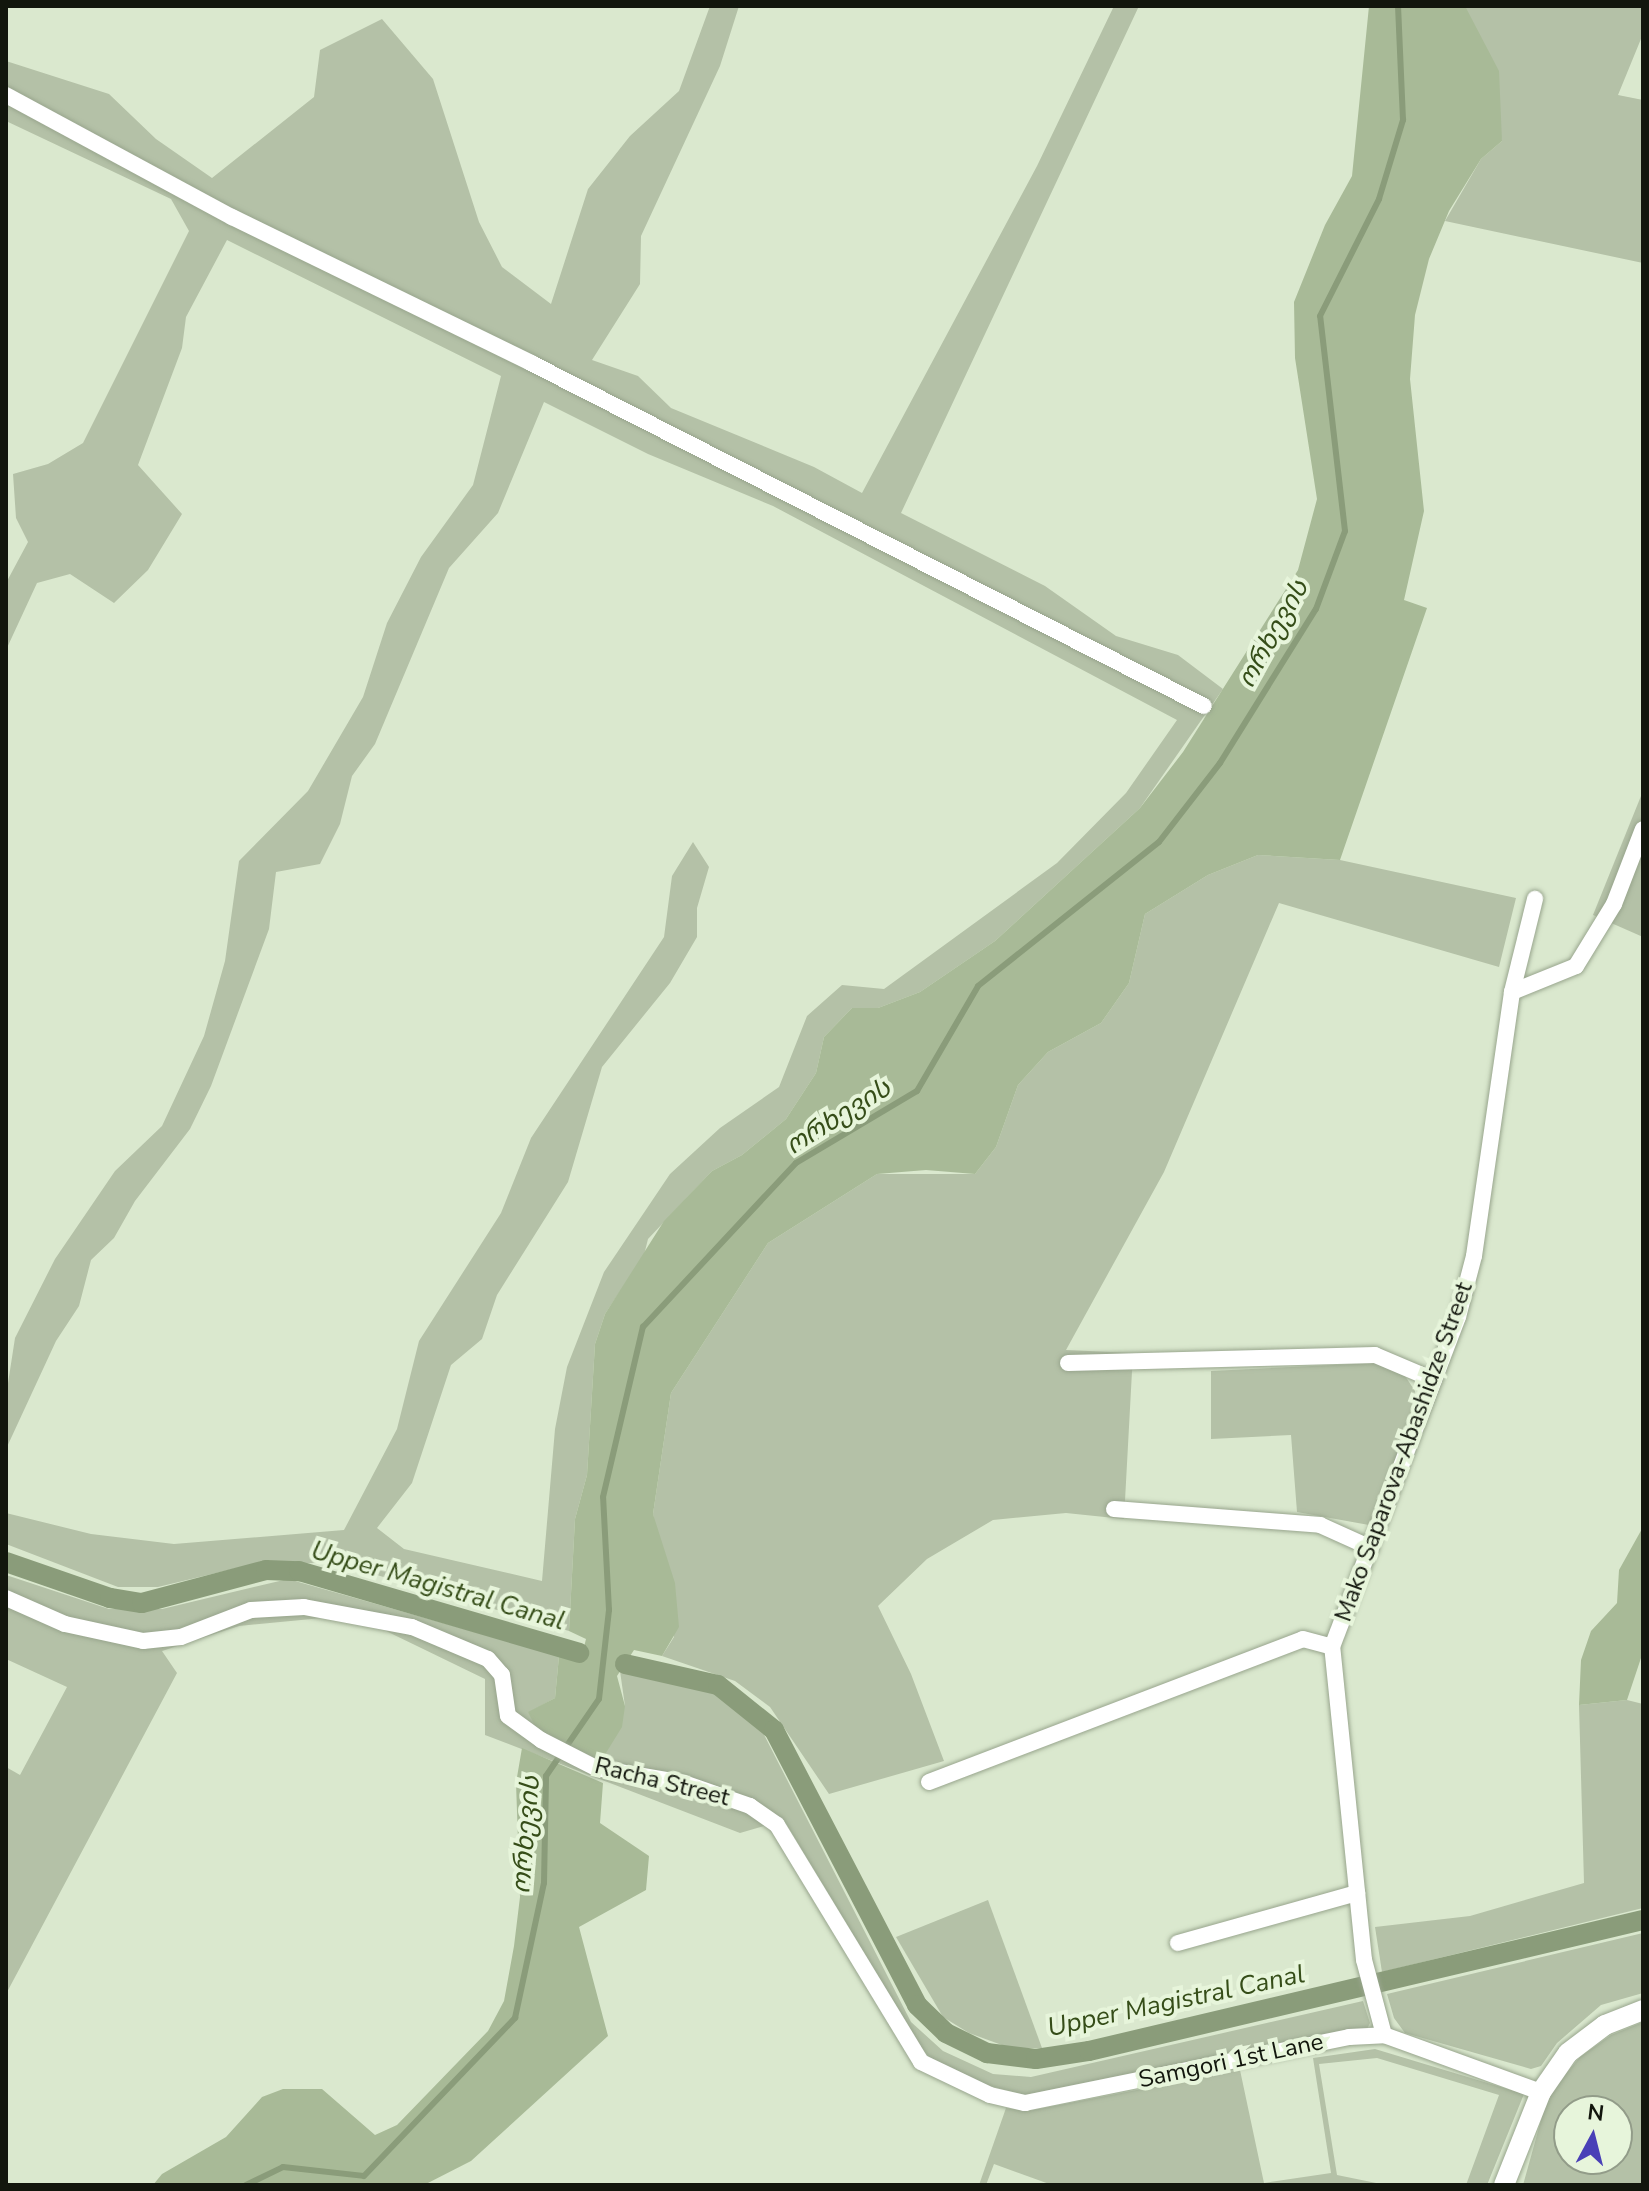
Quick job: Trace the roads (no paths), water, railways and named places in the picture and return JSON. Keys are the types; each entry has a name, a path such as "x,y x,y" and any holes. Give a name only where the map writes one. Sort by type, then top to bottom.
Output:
{"street":[{"path":"6,95 232,217 531,363 1204,706"},
{"path":"1512,992 1576,966 1614,904 1643,829"},
{"name":"Mako Saparova-Abashidze Street","path":"1384,2035 1364,1960 1332,1647 1434,1380 1474,1256 1512,992 1535,899"},
{"path":"1068,1363 1375,1355 1434,1380"},
{"path":"1114,1509 1320,1525 1371,1548"},
{"name":"Racha Street","path":"6,1598 65,1624 143,1641 181,1637 251,1610 304,1607 412,1627 498,1667 508,1716 551,1745 596,1768 717,1794 750,1806 777,1825 921,2062"},
{"path":"929,1782 1303,1639 1332,1647"},
{"path":"1178,1943 1357,1893"},
{"path":"1504,2185 1541,2092 1568,2053 1605,2025 1643,2010"},
{"name":"Samgori 1st Lane","path":"921,2062 990,2095 1025,2103 1349,2037 1384,2035 1541,2092"}],"waterway":[{"name":"ორხევის","path":"246,2185 283,2167 364,2176 515,2018 544,1883 546,1776 599,1699 609,1610 603,1497 643,1327 796,1163 917,1091 978,986 1159,842 1220,763 1316,609 1345,531 1320,316 1379,199 1403,120 1398,6"},
{"name":"Upper Magistral Canal","path":"6,1562 110,1598 142,1603 266,1570 299,1571 579,1653"},
{"name":"Upper Magistral Canal","path":"625,1664 718,1685 774,1730 917,2005 946,2033 987,2053 1036,2059 1089,2051 1643,1920"}]}
